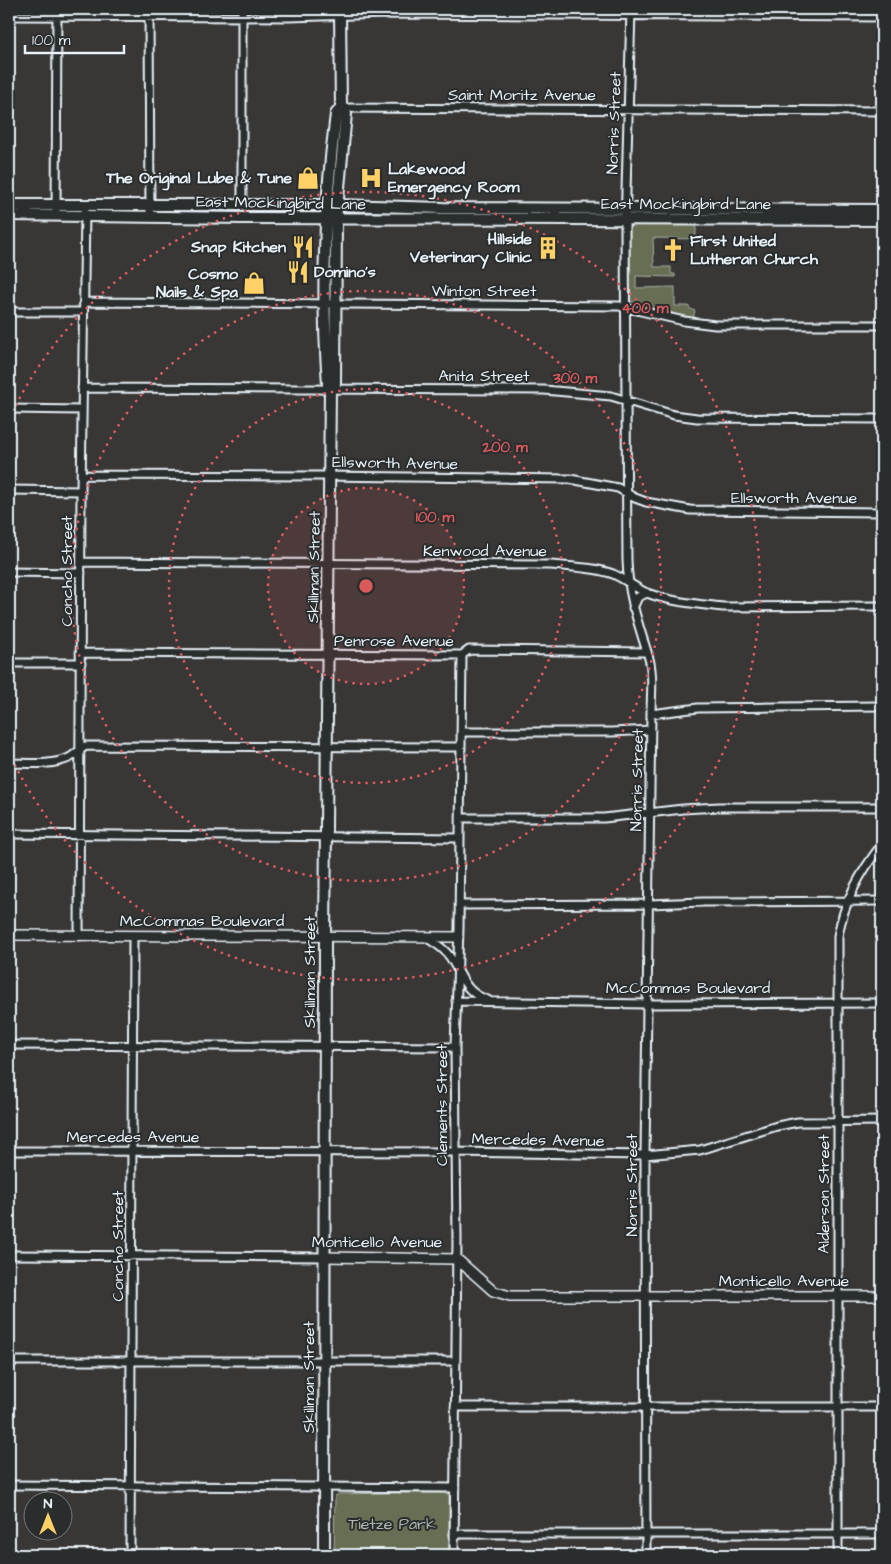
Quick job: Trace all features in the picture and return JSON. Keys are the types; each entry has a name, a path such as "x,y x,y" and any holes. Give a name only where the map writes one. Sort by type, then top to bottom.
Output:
{"main road":[{"name":"Skillman Street","path":"330,389 335,384 336,218 346,114 341,108 340,12"},
{"name":"Skillman Street","path":"324,1555 325,936 330,389 325,346 324,304 326,205 336,114 341,108"},
{"name":"East Mockingbird Lane","path":"9,205 56,210 150,211 242,218 325,219 443,213 517,213 882,220"},
{"name":"East Mockingbird Lane","path":"150,211 242,205 338,205 443,213"},
{"path":"242,205 242,218"},
{"name":"East Mockingbird Lane","path":"9,215 56,210"},
{"name":"East Mockingbird Lane","path":"626,214 882,210"}],"street":[{"path":"242,9 242,205"},
{"path":"9,16 57,12 149,12 242,17 340,12 631,12 882,17"},
{"path":"56,210 57,12"},
{"path":"149,12 150,211"},
{"name":"Norris Street","path":"631,12 626,214 627,582 650,664 651,714 645,1156 646,1555"},
{"name":"Saint Moritz Avenue","path":"341,108 882,111"},
{"name":"Concho Street","path":"79,936 78,834 85,210"},
{"name":"Winton Street","path":"84,302 626,306 684,322 707,324 882,324"},
{"path":"9,312 83,312"},
{"name":"Anita Street","path":"82,388 544,390 626,400 674,415 697,418 882,419"},
{"path":"9,409 82,410"},
{"name":"Ellsworth Avenue","path":"82,475 570,479 618,488 646,502 699,511 882,512"},
{"path":"9,490 81,490"},
{"name":"Kenwood Avenue","path":"81,562 551,565 613,574 647,593 675,601 723,607 882,606"},
{"path":"9,572 81,573"},
{"path":"633,608 638,598 647,593"},
{"name":"Penrose Avenue","path":"80,653 462,655 469,650 647,652"},
{"name":"Clements Street","path":"454,1555 457,1259 455,1047 462,655"},
{"path":"9,663 80,663"},
{"path":"651,714 698,708 882,706"},
{"path":"461,732 612,732 651,730"},
{"path":"9,763 57,761 68,758 86,746 460,747"},
{"path":"460,818 604,818 719,807 882,807"},
{"path":"9,834 460,838"},
{"name":"Alderson Street","path":"838,1555 838,936 847,901 857,880 882,844"},
{"path":"459,905 882,901"},
{"name":"McCommas Boulevard","path":"9,935 458,937"},
{"name":"Concho Street","path":"130,1555 133,936"},
{"name":"McCommas Boulevard","path":"425,937 445,950 457,973 473,993 493,1002"},
{"name":"McCommas Boulevard","path":"456,1001 647,1004 882,1003"},
{"path":"9,1045 455,1047"},
{"name":"Mercedes Avenue","path":"9,1151 455,1152 645,1156 700,1150 777,1126 798,1122 838,1120 882,1121"},
{"name":"Monticello Avenue","path":"9,1255 457,1259 493,1291 510,1296 882,1296"},
{"path":"9,1361 455,1361"},
{"path":"455,1407 882,1407"},
{"path":"9,1485 455,1488"},
{"path":"454,1534 882,1534"}],"green space":[{"path":"633,224 694,224 696,226 696,239 653,238 654,267 671,267 671,274 675,274 675,277 636,276 636,288 675,287 675,306 689,306 689,308 695,311 693,318 639,305 629,300 628,229"},
{"name":"Tietze Park","path":"445,1493 449,1495 449,1555 334,1555 335,1496 339,1494"}],"place":[{"name":"The Original Lube & Tune","path":"308,178"},
{"name":"Lakewood Emergency Room","path":"371,178"},
{"name":"Snap Kitchen","path":"303,247"},
{"name":"Hillside Veterinary Clinic","path":"548,248"},
{"name":"First United Lutheran Church","path":"673,250"},
{"name":"Domino's","path":"298,272"},
{"name":"Cosmo Nails & Spa","path":"254,283"}]}
